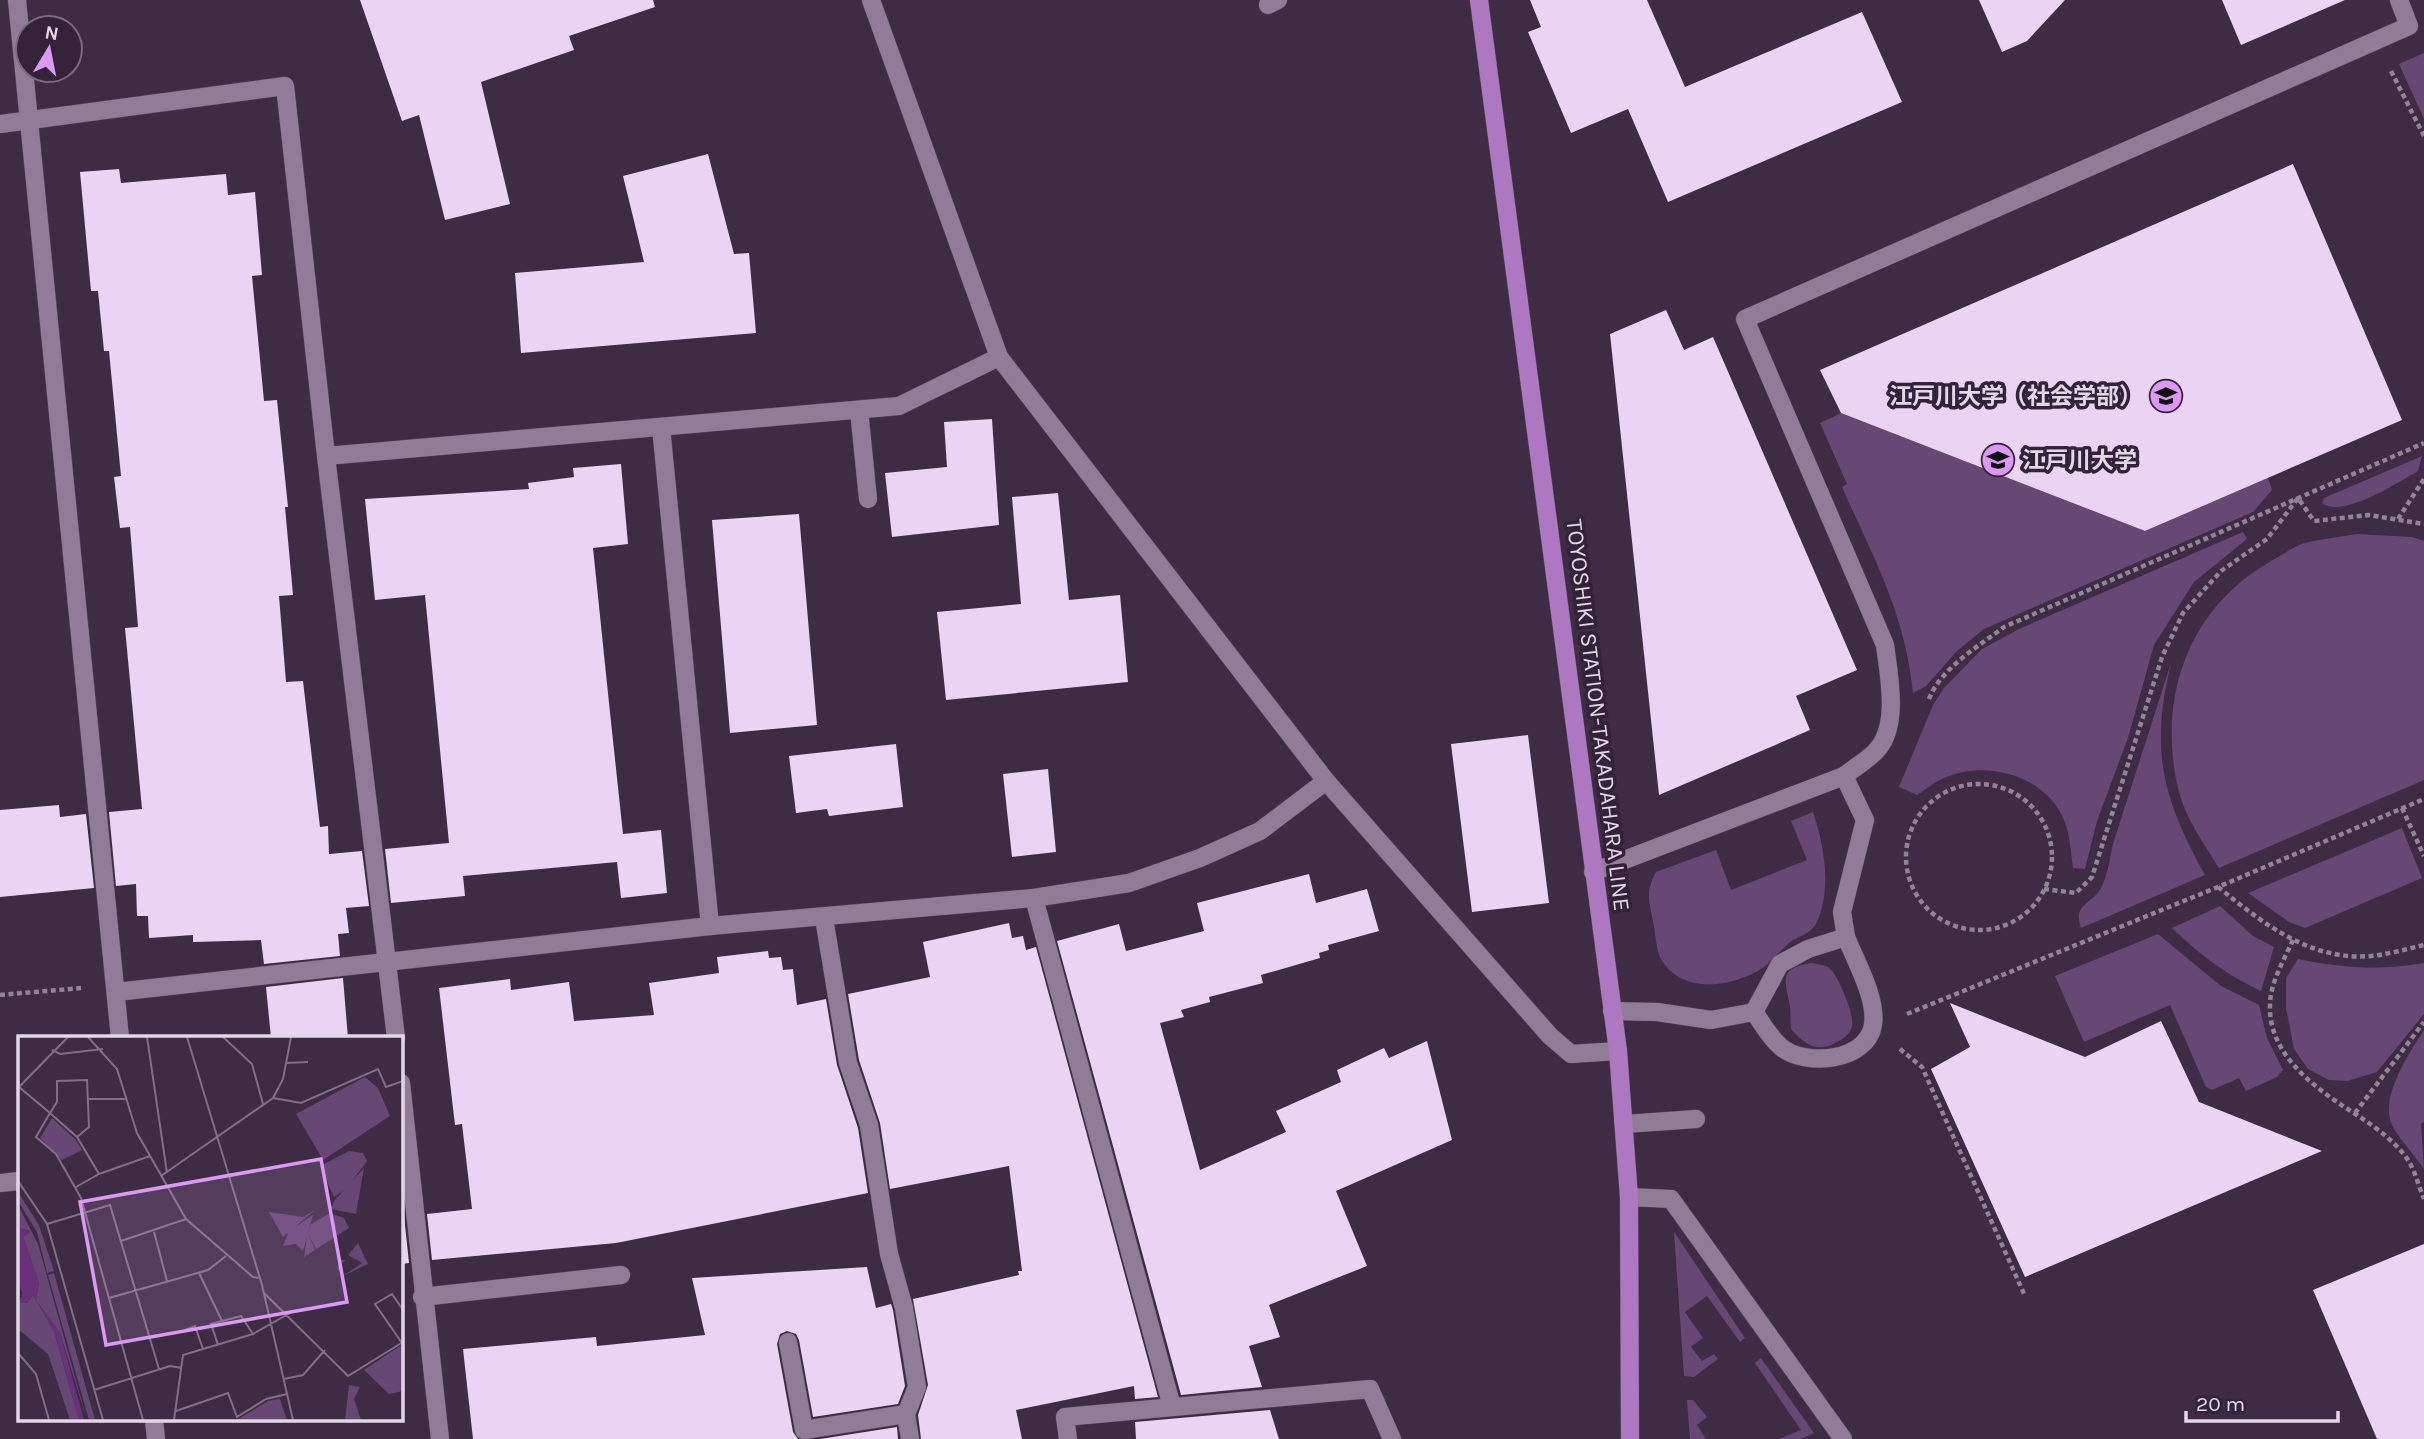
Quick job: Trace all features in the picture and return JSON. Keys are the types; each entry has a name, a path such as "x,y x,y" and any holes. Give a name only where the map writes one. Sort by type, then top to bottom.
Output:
{"main road":[{"name":"TOYOSHIKI STATION-TAKADAHARA LINE","path":"1479,0 1618,1051 1629,1197 1630,1439"}],"street":[{"path":"17,0 120,1036"},
{"path":"871,0 999,357 1326,781 1550,1036 1571,1054 1618,1051"},
{"path":"1593,872 1844,776 1878,751 1886,732 1893,700 1885,645 1745,319 2416,27 2399,0"},
{"path":"0,124 285,86 326,456 396,1036"},
{"path":"326,456 899,406 999,357"},
{"path":"859,410 868,499"},
{"path":"661,427 710,926"},
{"path":"1754,1013 1781,1047 1802,1059 1829,1058 1853,1050 1868,1038 1873,1026 1872,1006 1846,937 1842,912 1865,820 1844,776"},
{"path":"117,992 710,926 1034,898 1129,883 1200,858 1260,831 1326,781"},
{"path":"1034,898 1172,1407"},
{"path":"824,918 848,1063 869,1125 889,1254 904,1308 915,1374 917,1387 906,1414 910,1439"},
{"path":"1754,1013 1780,964 1808,949 1846,937"},
{"path":"1612,1011 1657,1012 1711,1020 1754,1013"},
{"path":"402,1093 422,1297 440,1439"},
{"path":"1625,1124 1696,1119"},
{"path":"0,1183 18,1181"},
{"path":"1629,1197 1671,1199 1843,1439"},
{"path":"422,1297 621,1275"},
{"path":"788,1342 804,1430 906,1414"},
{"path":"1068,1439 1066,1417 1370,1389 1392,1439"}],"path":[{"path":"2388,66 2424,136"},
{"path":"1927,703 1932,692 1961,660 2004,627 2424,443"},
{"path":"2398,519 2424,478"},
{"path":"2298,498 2314,521 2369,515 2424,524"},
{"path":"2044,889 2076,893 2092,877 2162,657 2183,613 2221,570 2267,539 2298,498"},
{"path":"1977,784 2001,787 2022,798 2039,814 2049,836 2053,859 2044,889 2036,903 2018,920 1995,929 1970,930 1947,923 1927,908 1913,888 1906,865 1908,840 1917,818 1933,800 1954,788 1977,784"},
{"path":"1873,1026 1943,1001 2424,799"},
{"path":"2403,808 2424,856"},
{"path":"2218,887 2269,928 2311,949 2369,956 2424,945"},
{"path":"2293,940 2277,975 2270,1006 2276,1036 2293,1066 2323,1093 2382,1133 2408,1160 2424,1199"},
{"path":"0,995 89,987 117,992"},
{"path":"2355,1113 2424,1022"},
{"path":"1873,1026 1922,1067 2025,1296"}],"shaded area":[{"path":"2424,53 2424,119 2399,64"},
{"path":"1841,413 2145,531 2268,478 2272,490 2253,512 1984,629 1957,651 1926,686 1913,693 1903,637 1895,612 1842,487 1847,484 1820,423"},
{"path":"2422,456 2418,471 2385,490 2343,506 2331,507 2322,503 2324,498"},
{"path":"2243,532 2247,539 2194,582 2154,645 2128,738 2097,821 2085,869 2073,868 2066,825 2055,804 2029,782 2013,775 1978,770 1944,778 1917,795 1899,787 1933,705 1944,688 1982,649 2019,629"},
{"path":"2357,534 2412,537 2424,541 2424,780 2219,868 2186,812 2179,792 2173,758 2172,724 2176,691 2185,660 2199,631 2218,604 2242,581 2304,543"},
{"path":"2171,663 2161,722 2164,773 2179,821 2205,875 2081,928 2079,913 2101,888"},
{"path":"1813,812 1825,867 1822,909 1814,927 1788,944 1760,969 1731,982 1692,982 1680,978 1670,970 1658,952 1650,905 1650,886 1656,872 1716,850 1731,890 1807,860 1791,821"},
{"path":"2402,828 2422,878 2305,928 2289,922 2248,893"},
{"path":"2220,906 2253,936 2274,947 2261,991 2214,963 2172,928"},
{"path":"2158,934 2221,986 2259,1005 2267,1038 2283,1070 2277,1077 2246,1091 2239,1078 2212,1090 2206,1087 2170,1005 2084,1042 2055,976"},
{"path":"2298,959 2361,967 2424,963 2424,1014 2377,1072 2347,1081 2329,1080 2308,1069 2294,1049 2286,1008 2286,978"},
{"path":"1812,963 1826,966 1832,971 1845,995 1851,1014 1851,1030 1830,1046 1811,1046 1791,1029 1786,978 1793,968"},
{"path":"2424,1030 2424,1122 2421,1124 2424,1169 2394,1129 2389,1114 2398,1075"},
{"path":"1674,1232 1745,1338 1740,1342 1707,1296 1685,1312 1703,1338 1691,1347 1702,1361 1714,1354 1718,1359 1694,1377 1684,1376"},
{"path":"1761,1358 1814,1433 1801,1439 1779,1439 1801,1430 1755,1363"},
{"path":"1687,1400 1693,1400 1707,1417 1697,1425 1706,1439 1690,1439"}],"building":[{"path":"360,0 653,0 655,7 569,36 574,50 481,82 510,204 445,220 419,115 402,121"},
{"path":"1530,0 1647,0 1685,87 1862,12 1902,102 1668,202 1628,109 1571,133 1528,32 1541,27"},
{"path":"1979,0 2065,0 2027,41 2002,52"},
{"path":"2222,0 2345,0 2241,45"},
{"path":"708,154 734,254 749,253 756,333 521,353 515,273 644,262 623,176"},
{"path":"2293,164 2402,420 2145,531 1841,413 1820,370"},
{"path":"119,169 121,183 226,174 228,195 255,192 262,275 252,276 264,401 277,400 288,507 285,507 293,595 279,596 286,682 303,681 320,827 328,826 329,854 362,851 369,906 346,908 349,933 338,934 340,956 264,964 261,940 193,942 193,935 149,938 148,916 137,916 136,884 116,886 109,812 142,809 125,628 138,627 130,527 120,528 114,477 121,476 109,351 104,351 98,291 91,291 80,172"},
{"path":"1666,310 1684,350 1713,337 1857,670 1796,696 1810,730 1659,795 1610,334"},
{"path":"992,419 999,525 892,537 885,473 947,467 944,422"},
{"path":"621,464 628,544 593,548 623,834 661,830 667,893 621,898 617,862 463,876 465,896 391,903 385,849 449,843 425,595 375,600 365,499 529,489 528,483 574,477 573,468"},
{"path":"1058,493 1069,600 1120,595 1128,682 946,700 937,612 1021,604 1012,497"},
{"path":"799,514 817,725 730,733 712,520"},
{"path":"1528,735 1549,903 1472,912 1451,744"},
{"path":"896,744 903,807 829,816 827,809 796,813 789,756"},
{"path":"1048,769 1056,852 1012,857 1003,774"},
{"path":"59,805 60,817 86,814 94,888 0,897 0,810"},
{"path":"1309,874 1316,903 1367,889 1379,931 1328,945 1329,950 1319,953 1320,958 1261,975 1263,983 1209,997 1210,1002 1181,1010 1184,1017 1160,1023 1200,1170 1286,1132 1276,1111 1341,1082 1337,1070 1384,1048 1389,1058 1427,1041 1452,1140 1336,1191 1367,1266 1269,1305 1280,1337 1249,1346 1262,1387 1181,1395 1057,941 1119,924 1126,951 1204,931 1197,903"},
{"path":"1009,923 1012,938 1023,936 1026,950 1036,947 1158,1397 1135,1399 1134,1386 1016,1410 1022,1439 921,1439 918,1415 928,1385 913,1299 1019,1275 1018,1271 1022,1271 1009,1166 890,1189 880,1123 859,1060 848,994 930,977 923,942"},
{"path":"768,951 769,958 781,957 783,970 793,969 797,1005 826,999 837,1065 858,1128 868,1193 616,1243 432,1260 427,1214 472,1209 462,1124 455,1125 439,988 510,979 511,990 569,982 574,1021 654,1015 649,983 719,973 717,957"},
{"path":"343,978 348,1036 271,1036 266,987"},
{"path":"1950,1003 2085,1057 2161,1021 2199,1102 2322,1151 2025,1277 1931,1069 1970,1047"},
{"path":"404,1216 409,1263 402,1264"},
{"path":"2424,1244 2424,1439 2377,1439 2313,1290"},
{"path":"867,1267 876,1308 891,1304 893,1310 905,1386 898,1404 813,1417 799,1340 796,1334 787,1331 780,1334 777,1344 793,1432 798,1439 473,1439 463,1349 596,1337 597,1346 705,1335 692,1278"},
{"path":"1270,1410 1279,1439 1136,1439 1135,1422"},
{"path":"897,1427 898,1439 820,1439"}],"place":[{"name":"江戸川大学（社会学部）","path":"2166,396"},
{"name":"江戸川大学","path":"1998,460"}]}
